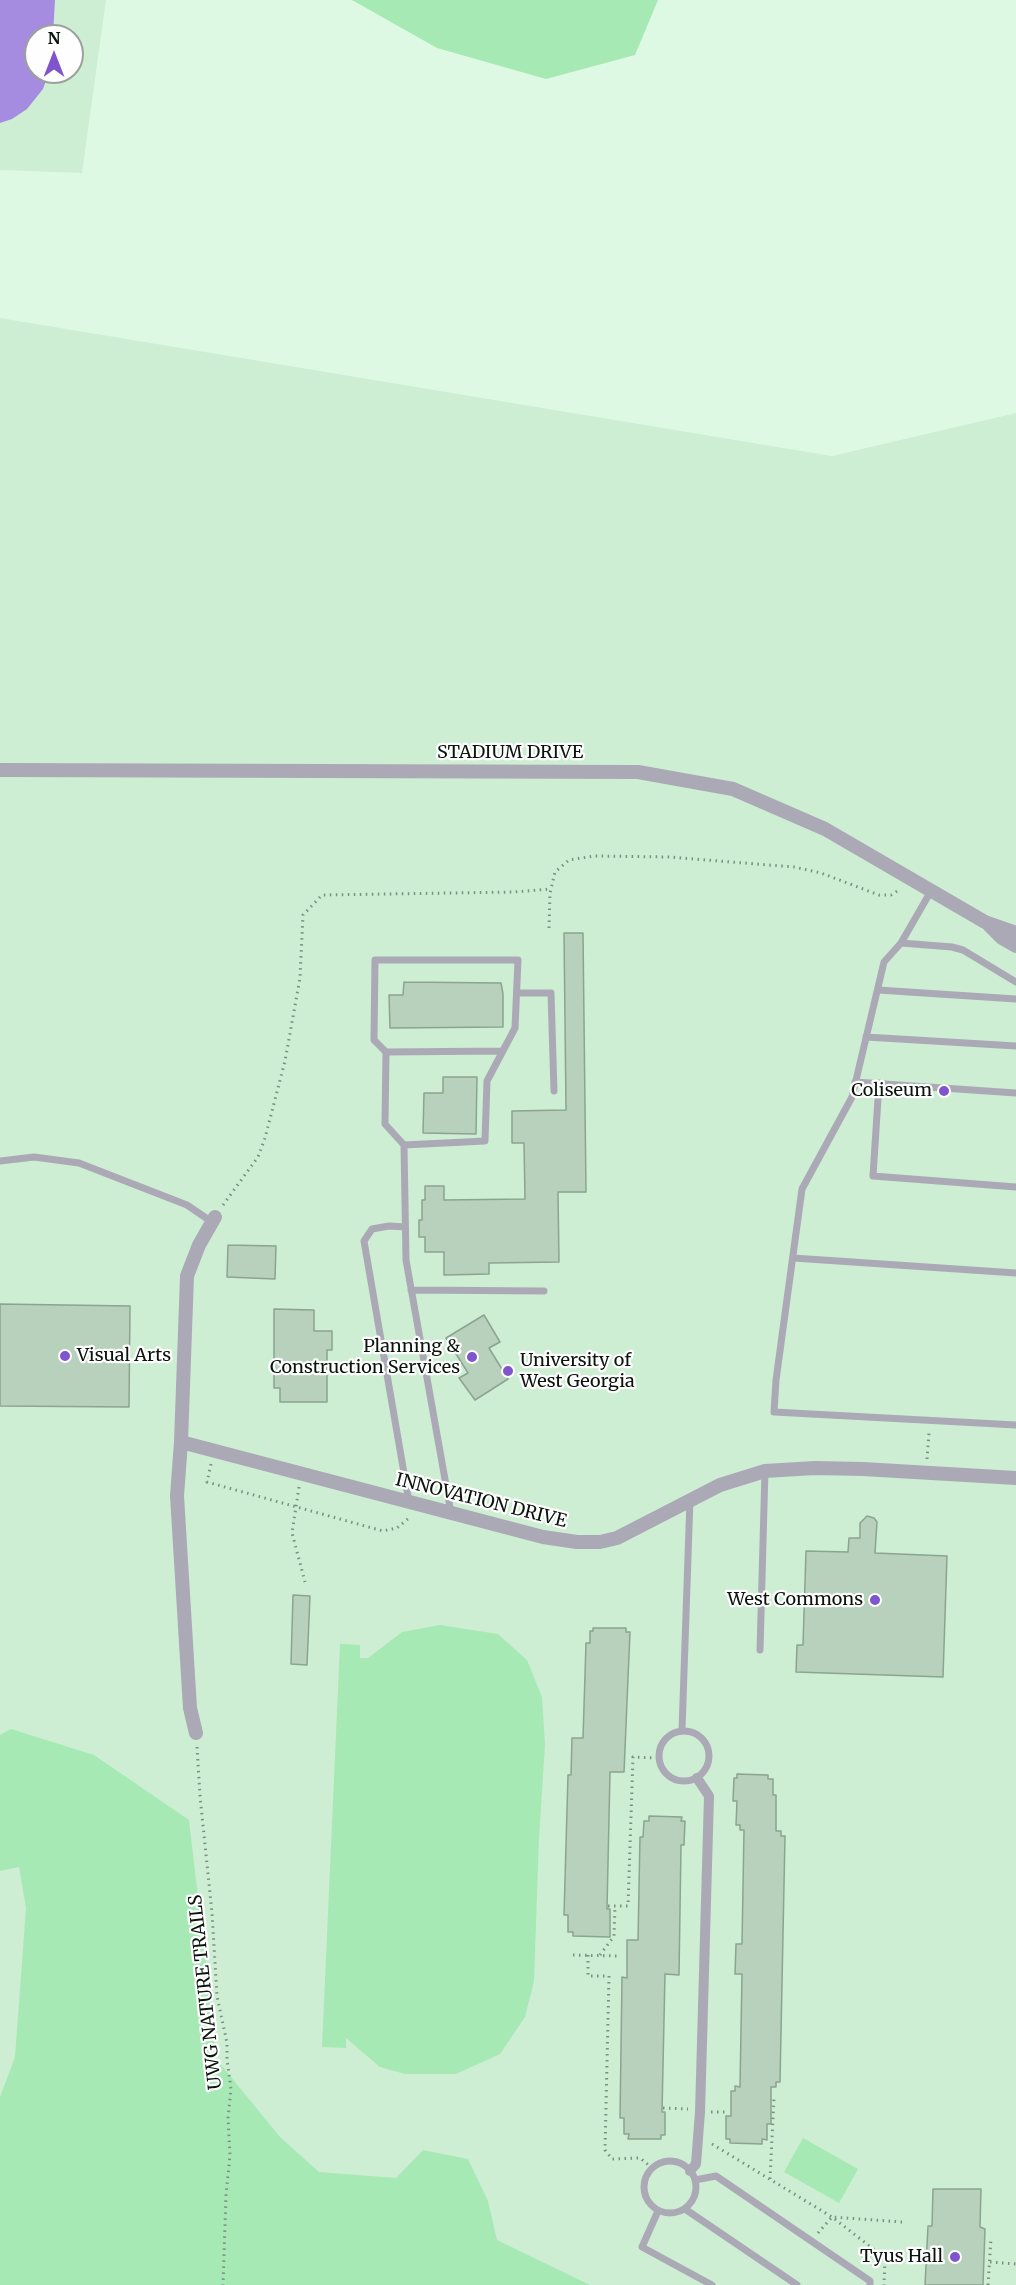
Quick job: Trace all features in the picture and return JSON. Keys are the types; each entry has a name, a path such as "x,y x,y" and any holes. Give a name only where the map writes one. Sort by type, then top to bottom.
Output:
{"street":[{"name":"STADIUM DRIVE","path":"0,770 638,772 733,789 825,829 985,921 1016,933"},
{"name":"STADIUM DRIVE","path":"985,921 1002,938 1016,946"},
{"path":"196,1733 190,1708 177,1496 187,1276 199,1245 214,1220"},
{"name":"INNOVATION DRIVE","path":"181,1442 301,1474 411,1508 451,1513 543,1537 577,1542 600,1542 617,1538 720,1485 765,1471 863,1469 1016,1478"},
{"path":"693,2176 696,2164 699,2110 709,1796 697,1778"}],"lane":[{"path":"932,891 901,943 885,962 852,1097 802,1189 774,1412 1016,1425"},
{"path":"901,943 963,950 1016,982"},
{"path":"404,1144 485,1141 487,1081 515,1029 518,960 375,960 374,1040 386,1052 503,1051"},
{"path":"878,990 1016,999"},
{"path":"517,993 551,993 554,1091"},
{"path":"866,1037 1016,1046"},
{"path":"386,1052 385,1124 404,1144 406,1260 451,1513"},
{"path":"855,1082 1016,1093"},
{"path":"879,1083 873,1176 1016,1187"},
{"path":"0,1161 34,1157 79,1163 187,1204 214,1220"},
{"path":"405,1227 389,1226 372,1229 364,1241 411,1508"},
{"path":"793,1258 1016,1273"},
{"path":"411,1290 544,1291"},
{"path":"760,1650 765,1471"},
{"path":"682,1730 690,1499"},
{"path":"682,1730 698,1734 708,1748 708,1765 697,1778 681,1781 673,1779 661,1767 659,1758 662,1743 667,1737 682,1730"},
{"path":"668,2161 680,2163 693,2176 694,2198 685,2209 671,2214 658,2211 646,2200 643,2190 645,2178 652,2168 668,2161"},
{"path":"693,2176 716,2176 870,2281 870,2285"},
{"path":"685,2209 797,2285"},
{"path":"658,2211 642,2247 712,2285"}],"path":[{"path":"549,928 551,889 555,872 569,860 594,856 669,857 794,867 821,873 879,895 891,895 901,890"},
{"path":"214,1220 258,1157 265,1138 285,1061 300,978 303,915 322,895 551,889"},
{"path":"927,1461 928,1445"},
{"path":"214,1451 207,1482 383,1531 397,1528 411,1508"},
{"path":"301,1474 292,1533 305,1582"},
{"name":"UWG NATURE TRAILS","path":"196,1733 217,1996 227,2043 231,2089 228,2118 230,2155 226,2195 224,2285"},
{"path":"608,1906 628,1906 633,1757 659,1758"},
{"path":"600,1955 614,1936 615,1906"},
{"path":"573,1955 618,1956"},
{"path":"588,1955 588,1976 609,1976 605,2150 612,2159 640,2158 652,2168"},
{"path":"770,2179 774,2098"},
{"path":"663,2108 699,2110"},
{"path":"697,2136 832,2217 885,2258 884,2285"},
{"path":"811,2241 832,2217"},
{"path":"832,2217 902,2222"},
{"path":"988,2285 991,2238"},
{"path":"990,2262 1016,2264"}],"shaded area":[{"path":"0,0 106,0 82,173 0,170"},
{"path":"0,0 55,0 54,24 24,24 24,84 45,84 43,89 27,109 12,119 0,123"},
{"name":"University of West Georgia","path":"0,318 832,456 1016,413 1016,2285 0,2285"}],"green space":[{"path":"352,0 658,0 635,55 546,79 437,48"},
{"path":"440,1625 498,1634 527,1660 542,1697 545,1745 534,1981 525,2017 500,2054 456,2074 405,2074 380,2067 346,2038 346,2048 322,2047 340,1644 360,1645 360,1658 368,1658 402,1632"},
{"path":"11,1729 94,1755 189,1820 217,2060 280,2137 319,2172 396,2178 423,2150 468,2159 488,2201 497,2240 590,2285 0,2285 0,2097 15,2057 26,1908 19,1867 0,1871 0,1735"},
{"path":"803,2138 858,2169 839,2203 784,2172"}],"building":[{"path":"564,933 583,933 586,1192 558,1192 559,1262 489,1263 489,1274 444,1275 444,1252 425,1252 425,1237 419,1237 419,1220 422,1220 425,1186 444,1186 444,1200 525,1199 524,1143 512,1143 512,1111 566,1110"},
{"path":"404,982 501,983 503,1027 390,1028 389,995 403,995"},
{"path":"443,1077 477,1077 476,1134 423,1133 424,1093 443,1093"},
{"path":"228,1245 276,1246 275,1279 227,1277"},
{"name":"Visual Arts","path":"0,1304 130,1306 129,1407 0,1406"},
{"path":"274,1309 314,1310 314,1331 332,1331 332,1350 327,1350 327,1402 280,1402 280,1388 274,1388"},
{"name":"Planning & Construction Services","path":"484,1315 500,1342 489,1348 508,1379 475,1400 459,1378 468,1373 446,1338"},
{"name":"West Commons","path":"867,1516 874,1518 877,1522 875,1553 947,1556 943,1677 796,1672 797,1645 803,1645 806,1551 848,1552 849,1538 860,1538 860,1523"},
{"path":"293,1595 310,1596 307,1665 291,1664"},
{"path":"593,1628 626,1628 626,1632 630,1632 624,1772 610,1772 607,1909 610,1909 610,1937 573,1936 573,1932 568,1932 568,1915 564,1915 568,1775 571,1775 572,1738 583,1738 586,1643 590,1643 590,1631 593,1631"},
{"path":"737,1774 768,1775 768,1779 773,1779 773,1795 776,1795 776,1831 781,1831 781,1836 785,1836 780,2082 776,2082 776,2087 771,2087 771,2124 767,2124 767,2140 762,2139 762,2144 730,2143 730,2139 726,2139 726,2116 731,2116 731,2091 735,2091 735,2086 740,2087 742,1974 735,1974 736,1944 742,1944 744,1830 740,1830 740,1825 736,1825 737,1801 733,1801 734,1778 737,1778"},
{"path":"649,1816 682,1817 681,1821 685,1821 684,1845 681,1845 679,1975 665,1974 662,2112 665,2112 665,2135 661,2135 661,2139 628,2139 629,2134 624,2134 624,2118 620,2118 622,1977 627,1978 627,1940 638,1940 640,1837 643,1837 644,1821 649,1821"},
{"name":"Tyus Hall","path":"933,2189 981,2189 980,2227 985,2229 983,2285 925,2285 928,2226 932,2226"}],"place":[{"name":"Coliseum","path":"944,1091"},
{"name":"Visual Arts","path":"65,1356"},
{"name":"Planning & Construction Services","path":"472,1357"},
{"name":"University of West Georgia","path":"508,1371"},
{"name":"West Commons","path":"875,1600"},
{"name":"Tyus Hall","path":"955,2257"}]}
